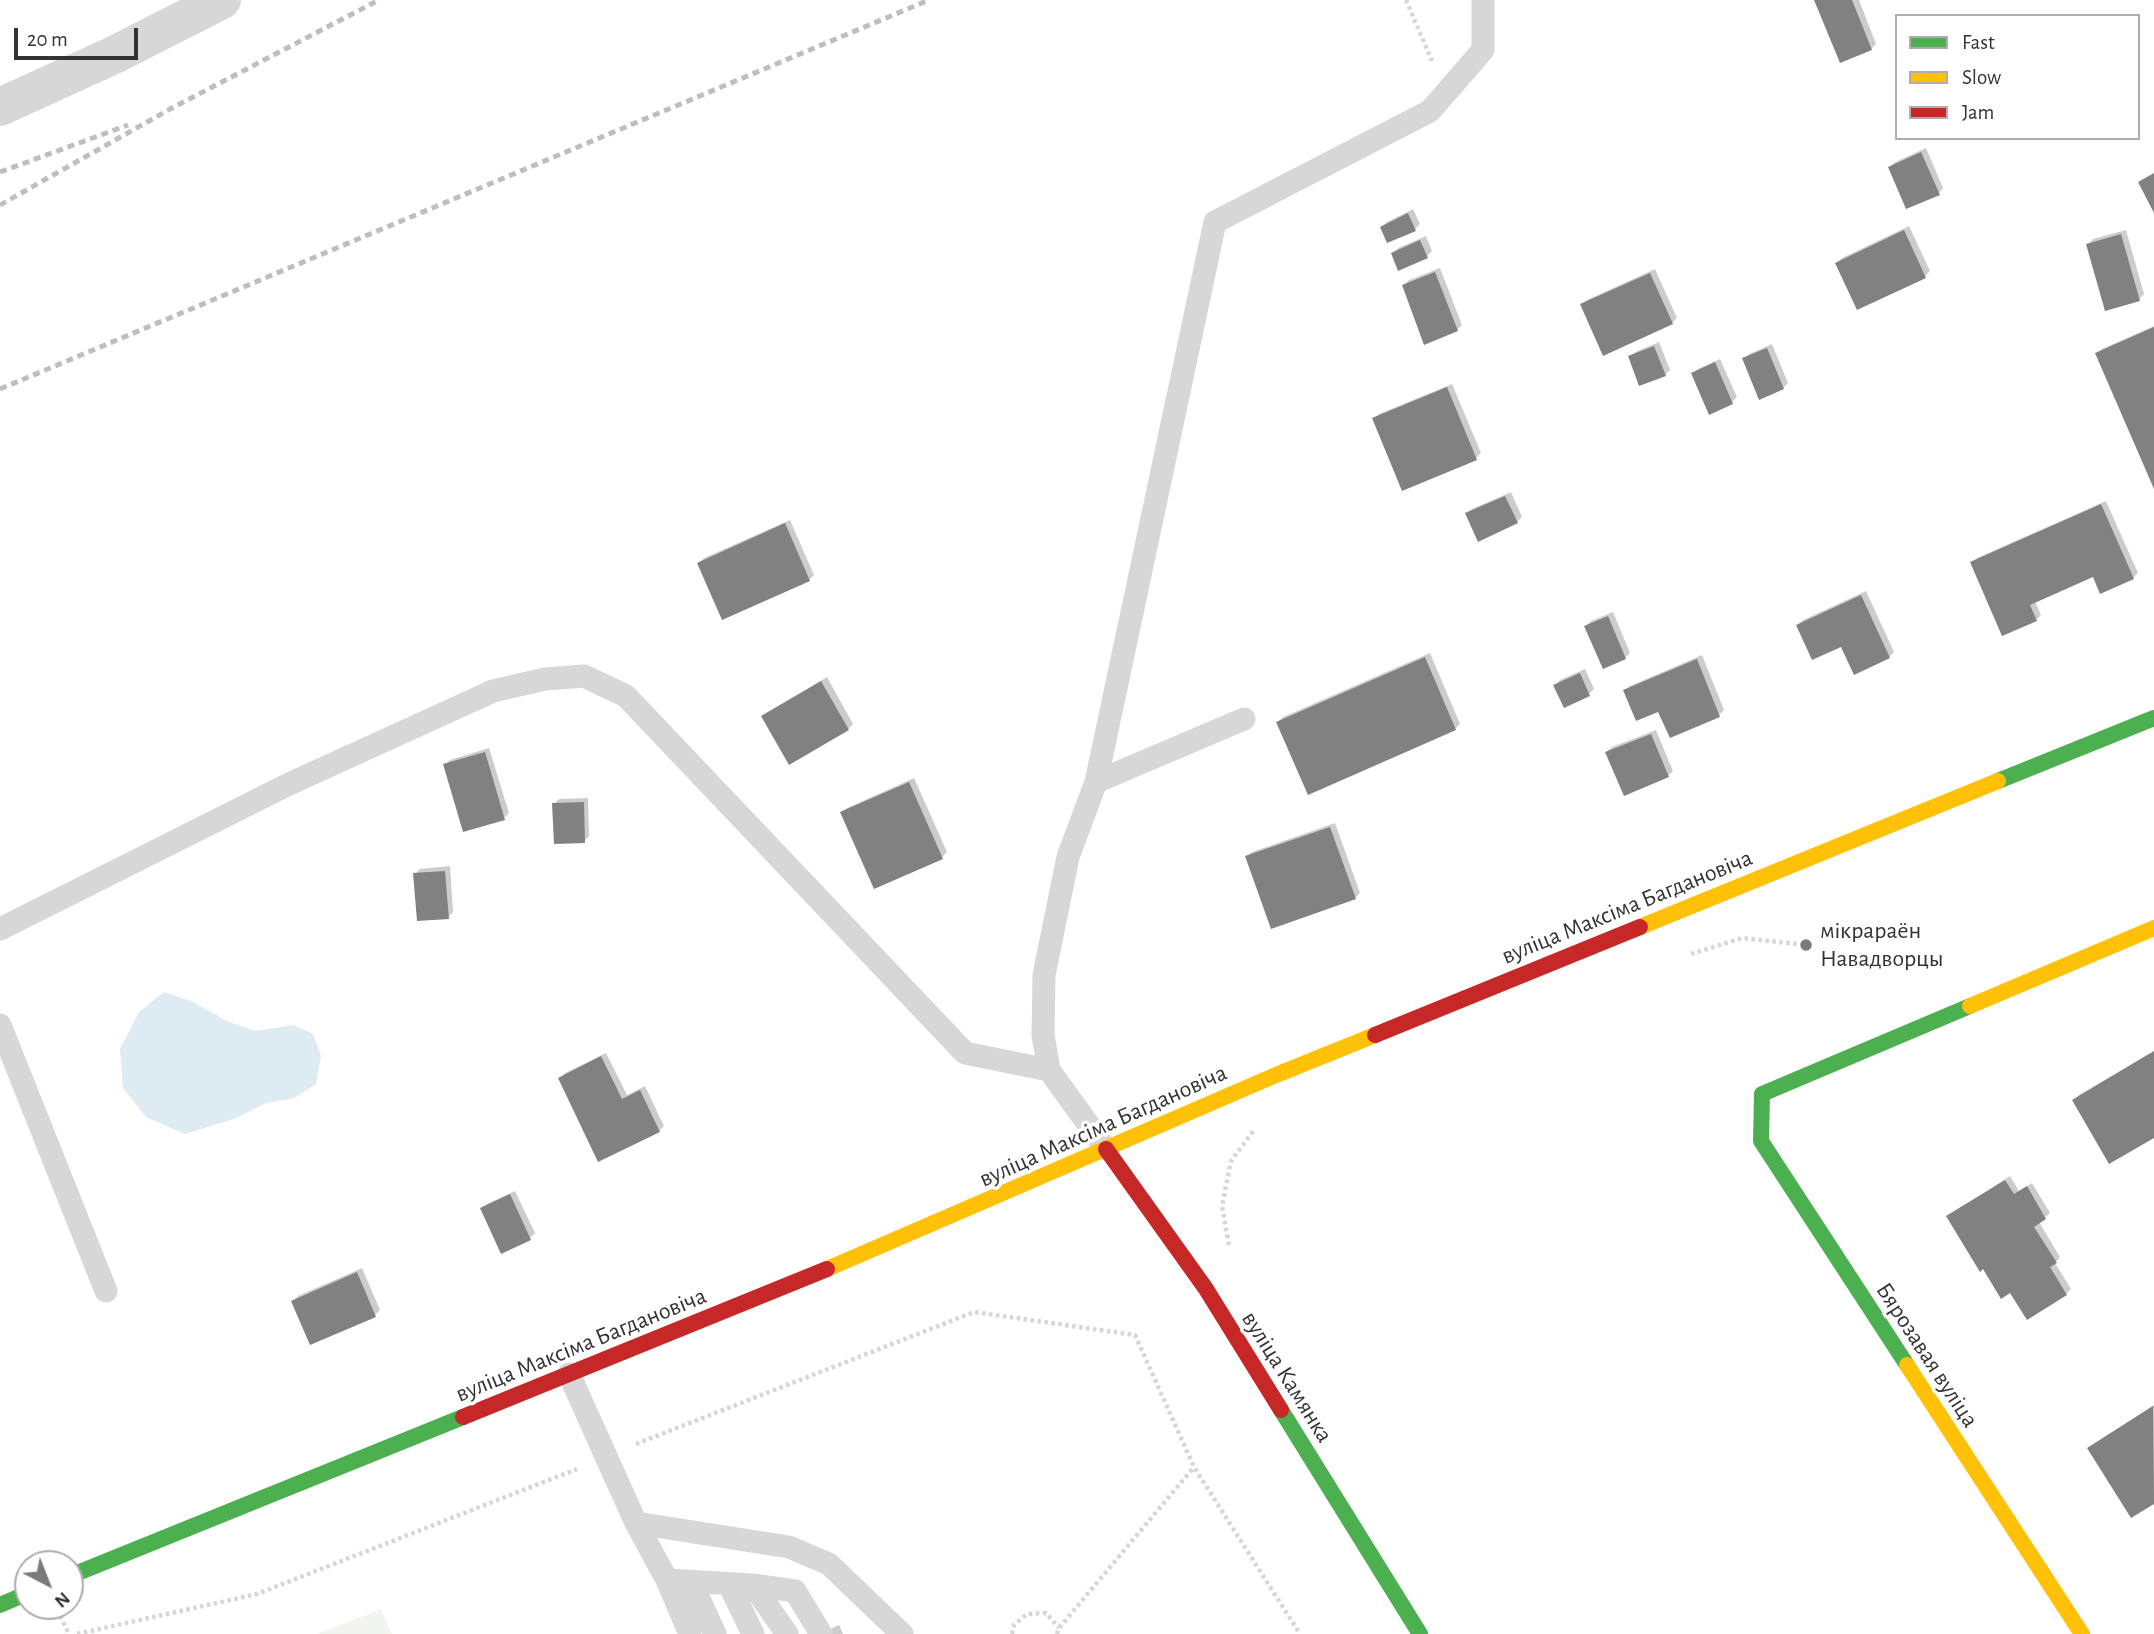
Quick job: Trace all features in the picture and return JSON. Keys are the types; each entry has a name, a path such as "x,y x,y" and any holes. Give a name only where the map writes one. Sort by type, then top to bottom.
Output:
{"main road":[{"name":"вуліца Максіма Багдановіча","path":"84,1570 855,1258 1276,1075 2154,718"},
{"name":"Бярозавая вуліца","path":"2082,1634 1761,1141 1762,1094 2154,928"},
{"name":"вуліца Камянка","path":"1106,1149 1206,1289 1420,1634"}],"street":[{"path":"0,107 114,55 222,0"}],"lane":[{"path":"1106,1149 1049,1070 1043,1035 1044,975 1068,857 1096,782 1215,222 1430,111 1483,50 1483,0"},
{"path":"0,929 287,785 493,691 544,679 584,676 626,696 965,1053 1049,1070"},
{"path":"1096,782 1244,719"},
{"path":"0,1025 106,1291"},
{"path":"569,1374 636,1523 667,1580 690,1634"},
{"path":"636,1523 789,1547 830,1564 901,1634"},
{"path":"667,1580 753,1585 795,1591 821,1634"},
{"path":"691,1581 715,1634"},
{"path":"729,1584 754,1634"},
{"path":"753,1585 787,1634"}],"path":[{"path":"1406,0 1445,94"},
{"path":"1689,954 1742,938 1806,945"},
{"path":"1231,1250 1227,1242 1223,1206 1231,1161 1260,1122"},
{"path":"77,1634 257,1594 606,1458 650,1437 974,1312 1135,1335 1194,1467 1300,1634"},
{"path":"1057,1634 1059,1628 1194,1467"},
{"path":"1012,1634 1014,1625 1027,1614 1046,1613 1059,1628"}],"shaded area":[{"path":"164,992 193,1002 227,1021 255,1031 293,1025 313,1034 321,1056 316,1084 295,1098 266,1103 234,1119 185,1134 146,1117 123,1088 120,1049 139,1012"},
{"path":"381,1609 392,1634 317,1634"}],"building":[{"path":"1814,0 1852,0 1872,50 1840,63"},
{"path":"1921,152 1940,195 1906,209 1888,167"},
{"path":"2154,173 2154,213 2138,182"},
{"path":"1408,213 1416,231 1387,243 1380,227"},
{"path":"1904,230 1926,278 1857,310 1835,263"},
{"path":"2121,234 2140,301 2105,311 2086,244"},
{"path":"1420,240 1428,258 1398,271 1391,253"},
{"path":"1435,272 1458,331 1424,345 1402,285"},
{"path":"1650,273 1673,324 1603,356 1580,304"},
{"path":"2154,327 2154,489 2095,353"},
{"path":"1654,346 1666,376 1639,386 1628,356"},
{"path":"1767,348 1784,389 1759,400 1742,358"},
{"path":"1715,362 1733,404 1709,415 1691,373"},
{"path":"1447,387 1477,460 1402,491 1372,418"},
{"path":"1505,496 1518,523 1478,542 1465,513"},
{"path":"2101,504 2134,579 2100,594 2093,577 2030,605 2037,621 2002,636 1970,562"},
{"path":"785,523 810,581 722,620 697,563"},
{"path":"1861,595 1890,658 1854,675 1841,647 1812,660 1796,625"},
{"path":"1608,616 1626,659 1603,669 1584,626"},
{"path":"1425,657 1456,730 1308,795 1276,722"},
{"path":"1697,659 1720,717 1670,738 1658,712 1636,721 1623,690"},
{"path":"1580,673 1590,696 1564,708 1553,685"},
{"path":"821,681 849,730 789,765 761,716"},
{"path":"1651,734 1669,777 1624,796 1605,752"},
{"path":"485,752 505,820 463,832 443,764"},
{"path":"909,782 943,859 874,889 840,812"},
{"path":"584,802 585,843 554,844 552,803"},
{"path":"1330,827 1356,899 1271,929 1245,856"},
{"path":"445,871 449,919 417,921 413,873"},
{"path":"2154,1051 2154,1138 2109,1164 2072,1100"},
{"path":"601,1056 622,1099 640,1090 660,1132 598,1162 558,1078"},
{"path":"2005,1180 2014,1194 2027,1186 2046,1219 2034,1227 2057,1263 2050,1267 2067,1295 2027,1320 2010,1293 2001,1299 1983,1269 1980,1272 1946,1216"},
{"path":"510,1194 531,1240 501,1254 480,1208"},
{"path":"357,1272 376,1317 310,1345 291,1301"},
{"path":"2153,1406 2154,1504 2131,1518 2087,1448"}],"railway":[{"path":"0,205 172,108 379,0"},
{"path":"0,389 929,0"},
{"path":"0,172 128,125"}],"traffic: fast":[{"path":"1998,781 2154,718"},
{"path":"1907,1365 1761,1141 1762,1094 1970,1006"},
{"path":"1281,1410 1420,1634"},
{"path":"84,1570 463,1417"},
{"path":"0,1605 14,1599"}],"traffic: slow":[{"path":"1640,927 1998,781"},
{"path":"1970,1006 2154,928"},
{"path":"827,1269 1375,1035"},
{"path":"1907,1365 2082,1634"}],"traffic: jam":[{"path":"1375,1035 1640,927"},
{"path":"1106,1149 1206,1289 1281,1410"},
{"path":"463,1417 827,1269"}],"place":[{"name":"мікрараён Навадворцы","path":"1806,945"}]}
